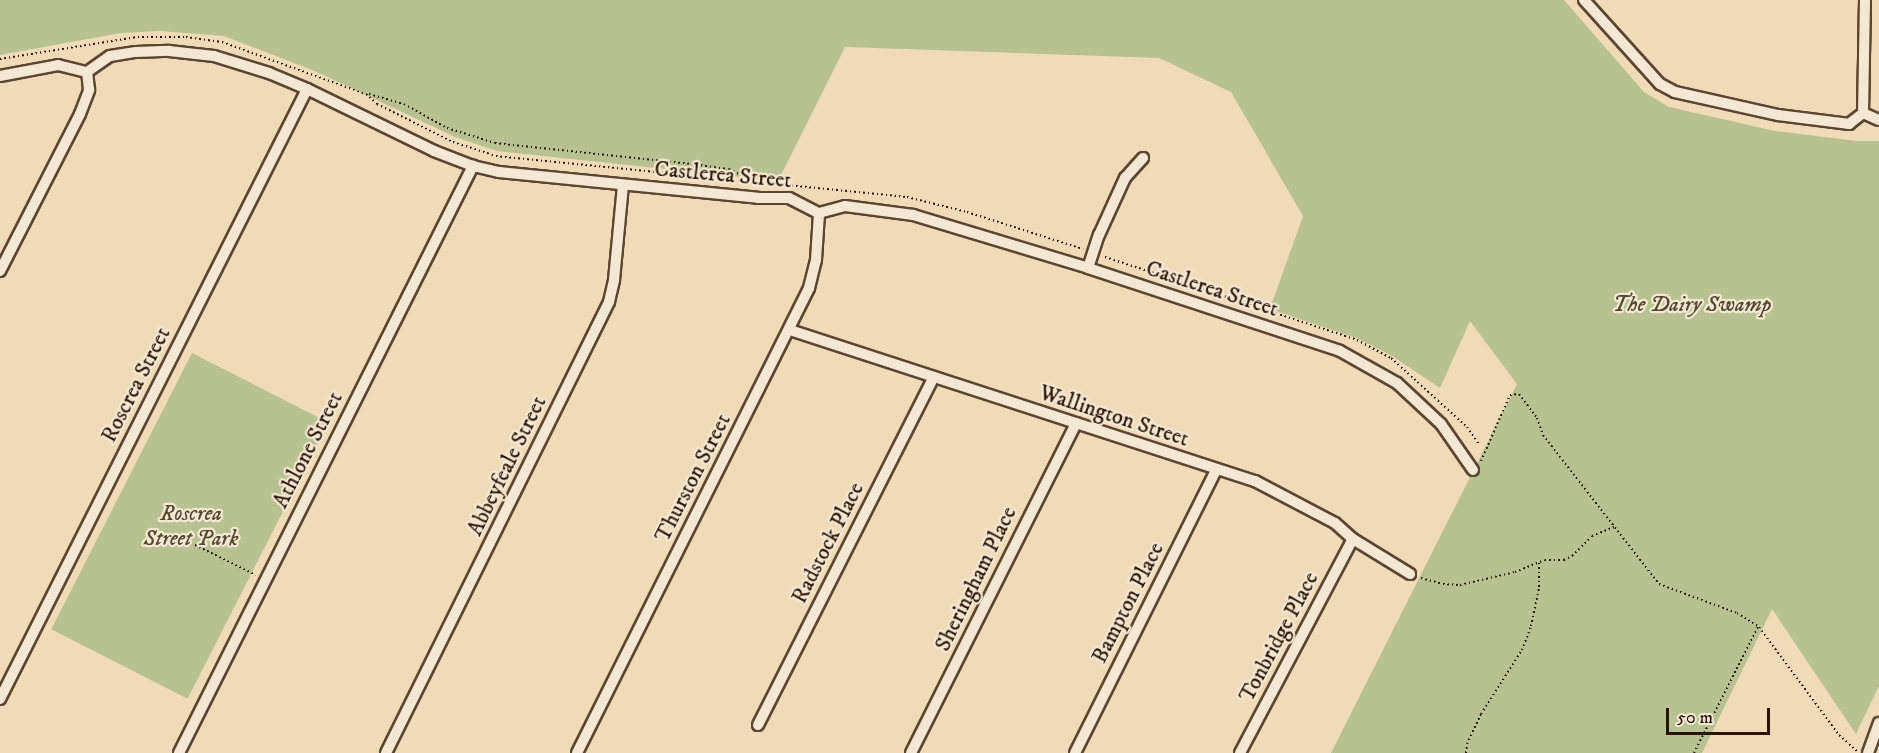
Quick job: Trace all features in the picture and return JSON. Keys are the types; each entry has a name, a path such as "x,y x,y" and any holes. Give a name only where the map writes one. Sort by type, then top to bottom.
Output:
{"street":[{"path":"1584,0 1660,84 1675,92 1778,115 1849,124 1863,113"},
{"path":"1863,113 1865,0"},
{"name":"Castlerea Street","path":"87,72 115,54 169,51 214,56 268,73 307,89 434,151 473,166 499,172 623,185 789,198 819,213 845,206 914,215 1088,268 1340,351 1397,383 1441,424 1473,470"},
{"path":"0,76 58,65 87,72 89,90 80,114 0,271"},
{"name":"Roscrea Street","path":"0,699 307,89"},
{"path":"1863,113 1879,120"},
{"path":"1088,268 1099,235 1125,178 1143,158"},
{"name":"Athlone Street","path":"179,753 473,166"},
{"name":"Abbeyfeale Street","path":"386,753 609,302 615,280 623,185"},
{"name":"Thurston Street","path":"577,753 790,330 814,272 819,213"},
{"name":"Wallington Street","path":"790,330 1255,481 1335,524 1353,539 1410,574"},
{"name":"Radstock Place","path":"758,725 933,378"},
{"name":"Sheringham Place","path":"911,753 1076,423"},
{"name":"Bampton Place","path":"1075,753 1216,470"},
{"name":"Tonbridge Place","path":"1240,753 1353,539"},
{"path":"1868,753 1879,723"}],"path":[{"path":"0,59 116,39 186,37 222,42 366,94 404,104 447,128 495,143 729,169 752,181"},
{"path":"366,94 377,104 453,142 496,156 823,188"},
{"path":"1473,470 1478,469 1510,395 1519,394 1537,418 1543,435 1659,584 1737,613 1759,627 1839,735 1859,753"},
{"path":"1410,574 1432,582 1460,585 1515,572 1539,563 1564,561 1592,536 1614,527"},
{"path":"183,539 255,575"},
{"path":"1466,753 1467,744 1481,714 1522,650 1531,626 1539,586 1539,563"},
{"path":"1694,753 1759,627"}],"green space":[{"name":"The Dairy Swamp","path":"0,0 1564,0 1644,92 1669,107 1775,131 1857,141 1879,141 1879,686 1856,734 1772,609 1702,753 1331,753 1517,384 1470,321 1440,388 1392,356 1359,339 1270,309 1303,216 1231,92 1159,58 845,47 778,181 497,151 455,137 317,72 224,36 160,31 121,33 0,55"},
{"name":"Roscrea Street Park","path":"192,353 328,422 188,699 51,629"}]}
